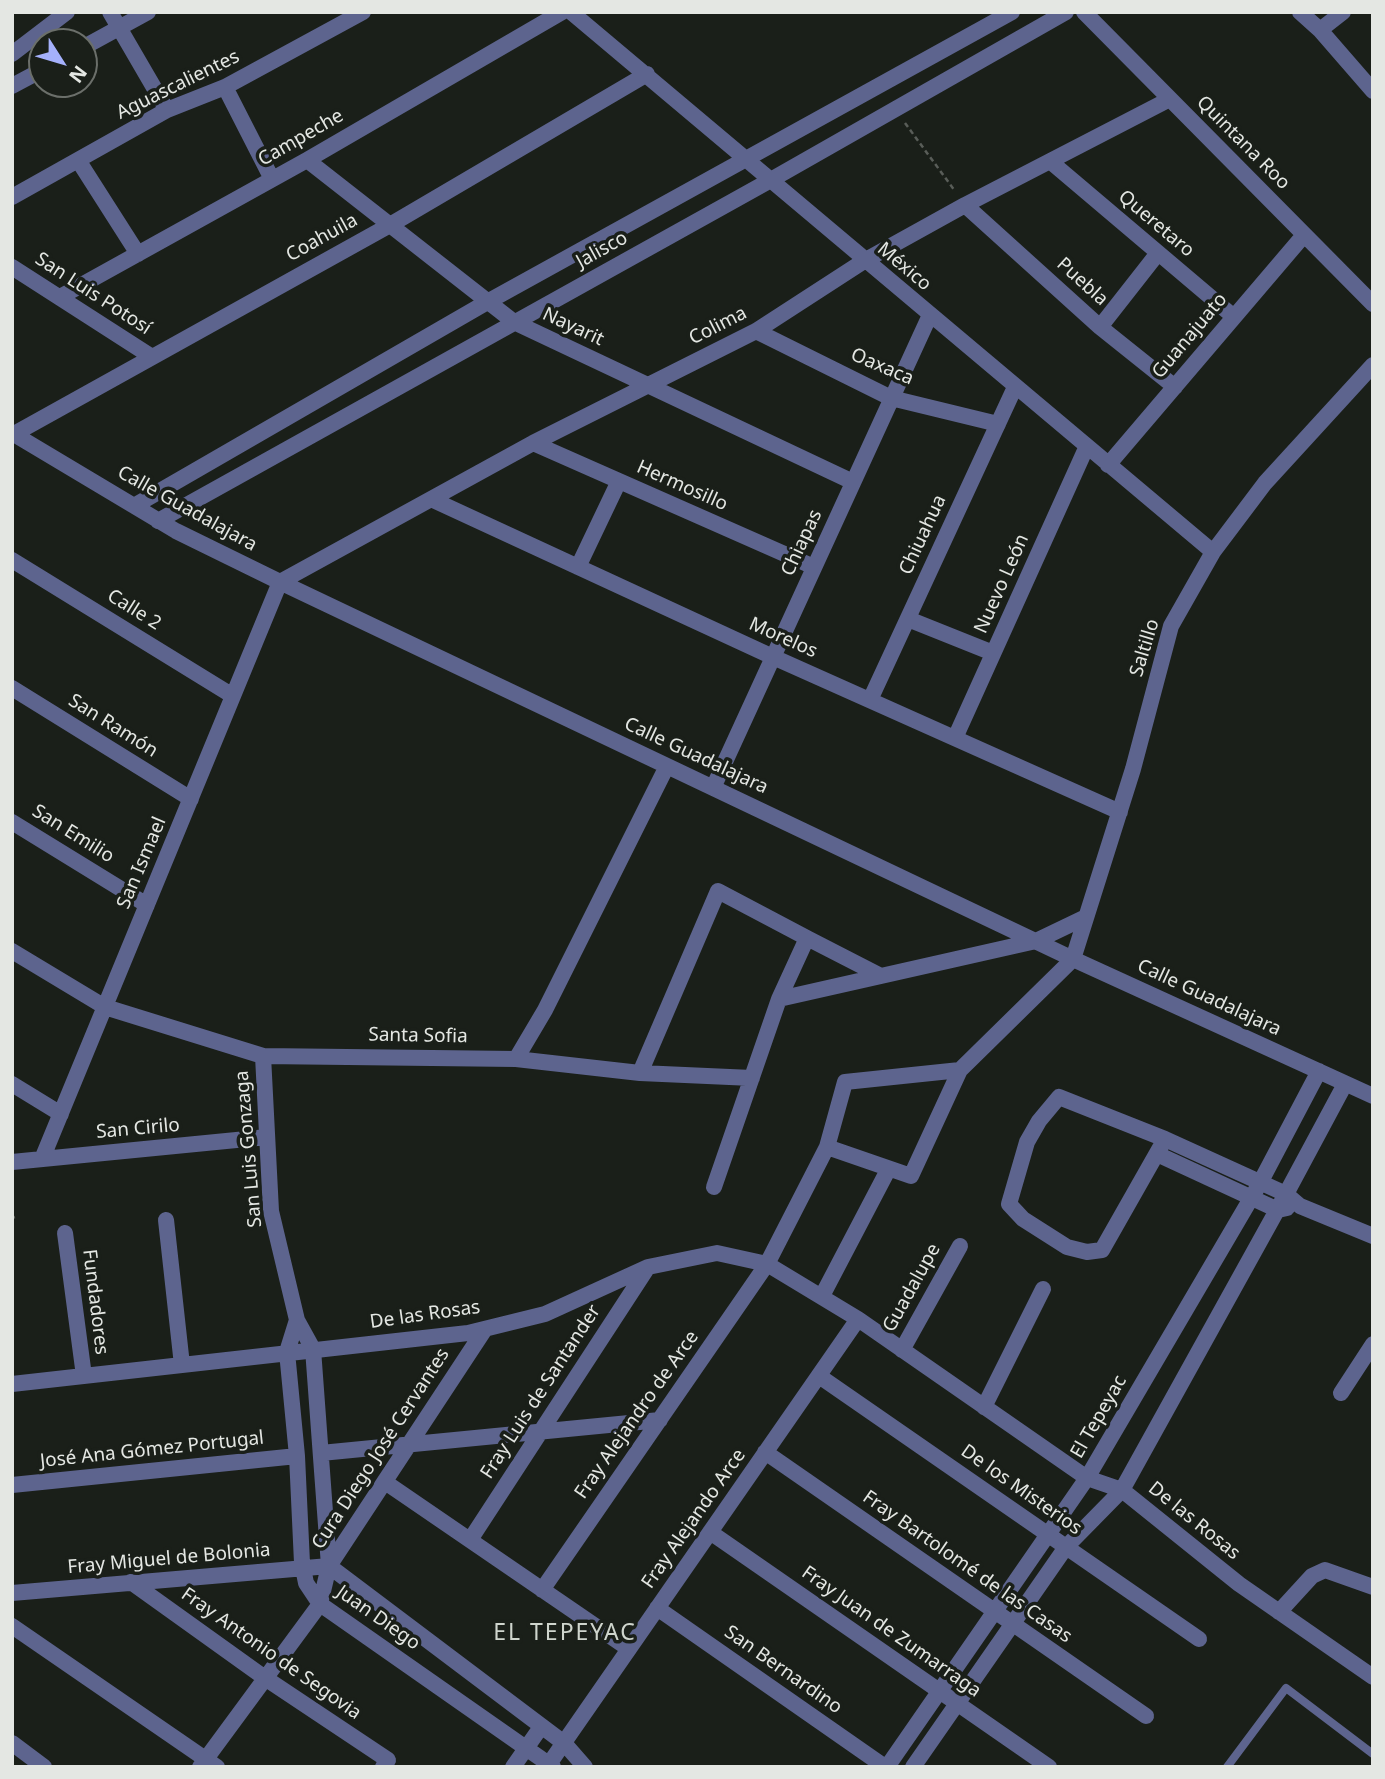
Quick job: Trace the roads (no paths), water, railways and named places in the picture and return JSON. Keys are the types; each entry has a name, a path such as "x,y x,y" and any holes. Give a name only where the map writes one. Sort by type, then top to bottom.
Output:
{"street":[{"path":"12,54 67,12"},
{"path":"110,12 167,110"},
{"path":"98,39 149,12"},
{"name":"Aguascalientes","path":"12,197 167,110 225,87 363,12"},
{"name":"Campeche","path":"60,297 307,160 562,12"},
{"name":"México","path":"571,12 1213,552"},
{"name":"Jalisco","path":"134,506 489,301 1012,12"},
{"name":"Jalisco","path":"158,521 769,181 1066,12"},
{"name":"Quintana Roo","path":"1084,12 1373,304"},
{"path":"1300,12 1320,30 1373,91"},
{"path":"1320,30 1343,12"},
{"name":"Coahuila","path":"13,433 390,225 647,74"},
{"path":"12,86 28,77"},
{"path":"878,85 895,110"},
{"path":"225,87 272,179"},
{"name":"Colima","path":"280,582 533,443 756,331 864,261 965,205 1170,99"},
{"path":"78,160 138,254"},
{"name":"Nayarit","path":"307,160 514,323 853,482"},
{"name":"Queretaro","path":"1051,162 1234,317"},
{"name":"Puebla","path":"965,205 1100,327 1175,387"},
{"name":"Guanajuato","path":"1108,465 1304,235"},
{"path":"1100,327 1158,253"},
{"name":"San Luis Potosí","path":"12,267 152,357"},
{"name":"Chiapas","path":"713,788 929,315"},
{"name":"Oaxaca","path":"756,331 891,398 998,424"},
{"name":"Saltillo","path":"1073,959 1120,812 1171,626 1213,552 1265,483 1373,365"},
{"name":"Chiuahua","path":"870,700 1015,387"},
{"name":"Calle Guadalajara","path":"13,433 158,521 280,582 1073,959 1373,1096"},
{"name":"Hermosillo","path":"533,443 814,567"},
{"name":"Nuevo León","path":"955,738 1087,446"},
{"path":"578,567 619,481"},
{"name":"Morelos","path":"431,499 773,657 1120,812"},
{"name":"Calle 2","path":"12,560 233,696"},
{"name":"San Ismael","path":"42,1159 280,582"},
{"path":"908,619 993,653"},
{"name":"San Ramón","path":"12,688 191,799"},
{"path":"516,1059 545,1010 667,766"},
{"name":"San Emilio","path":"12,821 147,905"},
{"path":"640,1073 718,891 881,976"},
{"path":"779,999 1036,941 1086,918"},
{"path":"714,1186 779,999 807,938"},
{"name":"Santa Sofia","path":"12,951 105,1007 263,1056 516,1059 640,1073 752,1078"},
{"path":"960,1070 845,1082 827,1147 911,1176 960,1070 1073,959"},
{"name":"San Luis Gonzaga","path":"263,1056 271,1211 297,1320 313,1349 329,1566"},
{"name":"El Tepeyac","path":"886,1767 1087,1478 1256,1190 1319,1071"},
{"path":"12,1084 61,1114"},
{"path":"913,1767 1066,1547 1122,1490 1345,1084"},
{"path":"1161,1147 1102,1250 1087,1252 1067,1247 1023,1219 1009,1204 1027,1142 1039,1121 1059,1097 1256,1190 1286,1194 1300,1206 1373,1236"},
{"name":"San Cirilo","path":"12,1162 267,1137"},
{"name":"Fray Alejandro de Arce","path":"542,1590 767,1264 827,1147"},
{"path":"822,1296 888,1170"},
{"path":"1256,1190 1278,1210"},
{"path":"1278,1210 1300,1206"},
{"path":"166,1220 182,1365"},
{"name":"Fundadores","path":"65,1233 84,1376"},
{"name":"Guadalupe","path":"902,1350 960,1246"},
{"name":"De las Rosas","path":"12,1384 468,1333 545,1314 648,1267 717,1253 767,1264 858,1319 1087,1478 1122,1490 1238,1584 1373,1677"},
{"name":"Fray Luis de Santander","path":"470,1540 648,1267"},
{"path":"984,1407 1043,1289"},
{"name":"Fray Alejando Arce","path":"550,1765 858,1319"},
{"path":"287,1352 297,1320"},
{"name":"Cura Diego José Cervantes","path":"207,1764 265,1678 320,1604 329,1566 485,1329"},
{"path":"1341,1393 1373,1344"},
{"name":"Juan Diego","path":"287,1352 306,1583 320,1604 550,1765"},
{"name":"De los Misterios","path":"818,1376 1199,1639"},
{"path":"321,1453 660,1420"},
{"name":"Fray Bartolomé de las Casas","path":"765,1452 1146,1716"},
{"name":"José Ana Gómez Portugal","path":"12,1485 296,1456"},
{"path":"385,1482 629,1649"},
{"name":"Fray Juan de Zumarraga","path":"710,1532 1049,1767"},
{"name":"Juan Diego","path":"329,1566 564,1743 585,1767"},
{"name":"Fray Miguel de Bolonia","path":"12,1593 329,1566"},
{"path":"1279,1612 1312,1576 1325,1570 1373,1587"},
{"name":"Fray Antonio de Segovia","path":"131,1582 385,1763"},
{"name":"San Bernardino","path":"657,1608 886,1767"},
{"path":"12,1626 207,1764"},
{"path":"513,1767 541,1727"},
{"path":"12,1743 44,1767"}],"lane":[{"path":"1227,1767 1286,1688 1373,1754"}],"district":[{"name":"EL TEPEYAC","path":"565,1633"}]}
